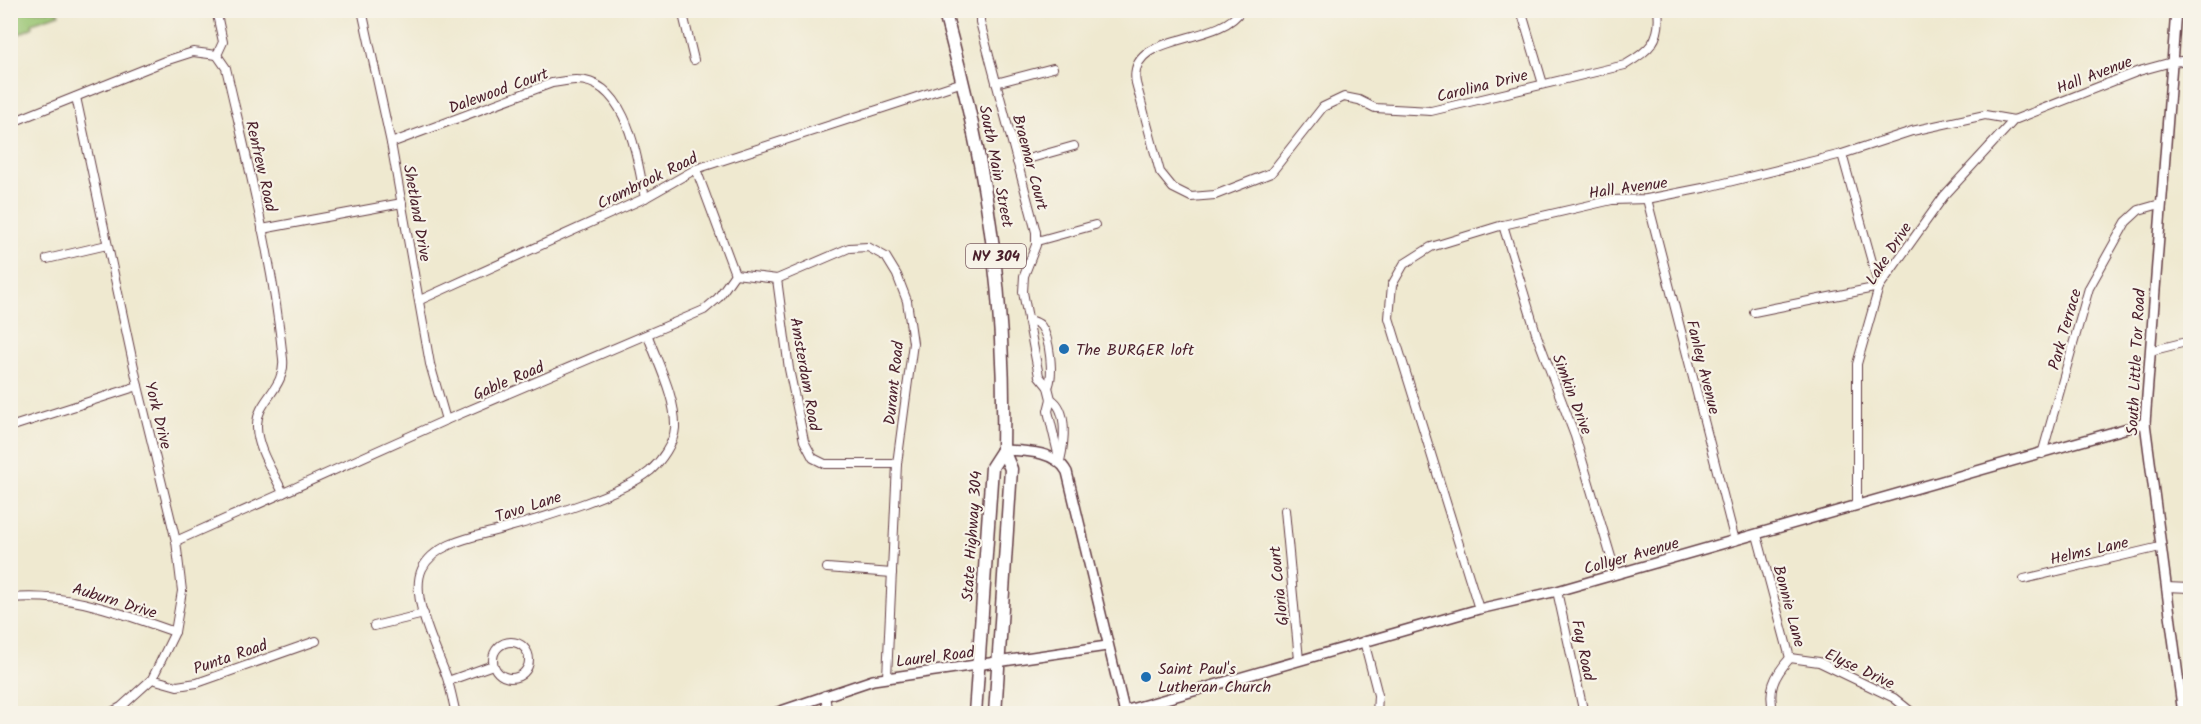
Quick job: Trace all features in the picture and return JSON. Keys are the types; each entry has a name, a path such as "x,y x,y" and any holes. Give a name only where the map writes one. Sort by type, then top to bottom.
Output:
{"main road":[{"name":"South Main Street","path":"944,10 982,164 997,268 1003,356 1003,450"},
{"name":"NY 304","path":"995,714 1011,469 1003,450"},
{"name":"State Highway 304","path":"975,714 992,467 1003,450"}],"street":[{"path":"10,123 193,52 218,55 224,42 216,10"},
{"name":"Shetland Drive","path":"362,10 391,142 430,364 447,420"},
{"path":"682,10 694,60"},
{"name":"Braemar Court","path":"980,10 980,22 1037,241"},
{"name":"Carolina Drive","path":"1241,10 1224,27 1150,50 1140,59 1136,68 1136,83 1160,172 1173,188 1191,197 1215,195 1271,173 1323,107 1344,97 1359,100 1375,108 1431,111 1625,65 1646,52 1658,34 1658,10"},
{"path":"1521,10 1543,84"},
{"name":"South Little Tor Road","path":"2176,10 2145,423 2183,714"},
{"name":"Renfrew Road","path":"218,55 226,68 262,229 283,362 279,384 262,408 256,424 260,444 283,493"},
{"name":"Hall Avenue","path":"1479,609 1389,318 1392,285 1404,264 1431,247 1503,225 1612,200 1647,199 1708,187 1842,154 1912,131 1985,115 2014,120 2139,71 2172,62 2190,60"},
{"path":"996,83 1053,68"},
{"name":"Dalewood Court","path":"391,142 552,83 576,79 597,84 612,97 618,107 634,140 645,198"},
{"name":"Crambrook Road","path":"420,300 645,198 696,169 963,82"},
{"name":"York Drive","path":"75,97 138,387 176,541 182,591 175,632 152,679 121,707 108,714"},
{"name":"Lake Drive","path":"1857,504 1857,364 1878,287 1944,196 2014,120"},
{"path":"1017,162 1074,146"},
{"path":"1754,312 1878,287 1842,154"},
{"path":"696,169 735,274"},
{"name":"Fanley Avenue","path":"1647,199 1735,541"},
{"path":"262,229 402,203"},
{"name":"Park Terrace","path":"2042,454 2089,288 2126,222 2139,210 2160,204"},
{"path":"1095,225 1037,241 1023,281 1039,376 1048,387 1051,399 1058,405 1064,433 1060,462 1069,479 1124,712"},
{"name":"Simkin Drive","path":"1503,225 1537,336 1575,436 1616,574"},
{"path":"47,259 107,245"},
{"name":"Durant Road","path":"735,274 777,279 849,249 868,247 886,256 897,275 907,301 913,344 897,464 887,677"},
{"name":"Gable Road","path":"176,541 447,420 648,336 704,310 718,298 735,274"},
{"name":"Amsterdam Road","path":"777,279 789,369 804,441 813,458 825,464 897,464"},
{"path":"1028,320 1038,323 1043,330 1052,368 1048,387"},
{"name":"Tavo Lane","path":"456,714 448,681 423,614 419,588 422,569 433,555 452,544 540,518 614,490 650,471 666,452 675,429 672,405 648,336"},
{"path":"2150,351 2190,341"},
{"path":"10,427 138,387"},
{"name":"Collyer Avenue","path":"1124,712 1364,641 1479,609 1557,591 2145,423"},
{"path":"1003,450 1038,453 1060,462"},
{"name":"Gloria Court","path":"1285,510 1299,660"},
{"name":"Bonnie Lane","path":"1757,535 1790,658 1774,675 1770,699 1774,714"},
{"name":"Helms Lane","path":"2024,579 2160,547"},
{"path":"827,568 892,573"},
{"path":"2166,587 2190,588"},
{"name":"Fay Road","path":"1557,591 1584,714"},
{"name":"Auburn Drive","path":"10,597 43,595 84,601 175,632"},
{"path":"374,626 423,614"},
{"name":"Punta Road","path":"152,679 177,686 197,683 316,641"},
{"path":"1364,641 1378,695 1377,714"},
{"path":"505,642 518,643 529,654 528,667 515,678 503,676 493,665 494,652 505,642"},
{"name":"Laurel Road","path":"772,714 825,695 887,677 978,666 1107,646"},
{"name":"Elyse Drive","path":"1790,658 1820,662 1894,698 1914,714"},
{"path":"448,681 493,665"},
{"path":"825,695 828,714"}],"green space":[{"path":"10,11 58,11 59,14 32,23 33,27 11,38"}],"place":[{"name":"The BURGER loft","path":"1064,349"},
{"name":"Saint Paul's Lutheran Church","path":"1146,677"}]}
